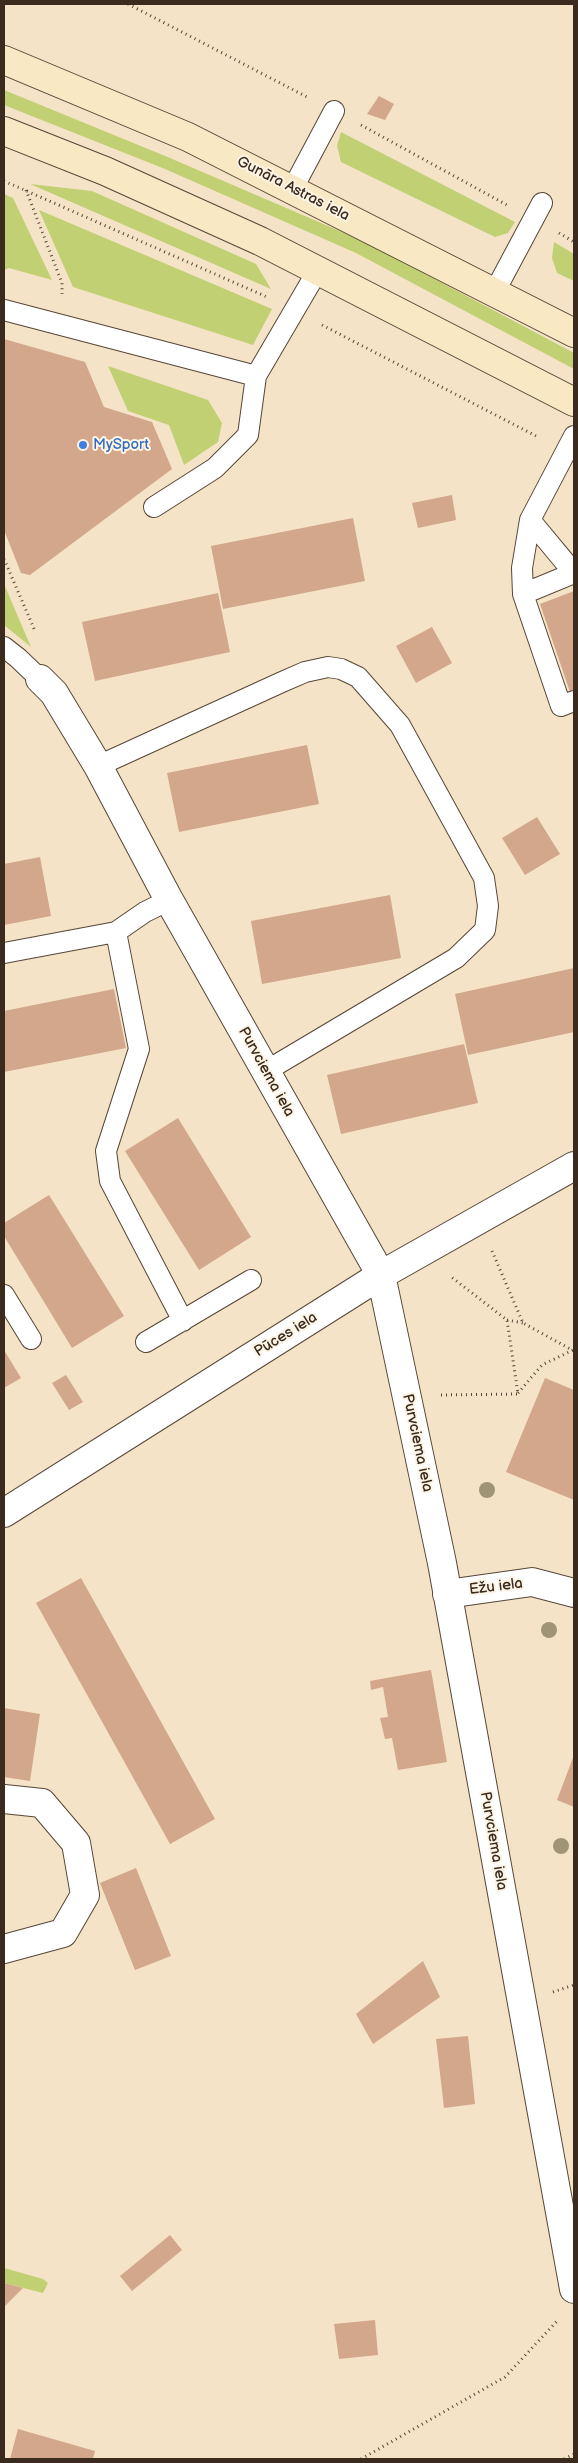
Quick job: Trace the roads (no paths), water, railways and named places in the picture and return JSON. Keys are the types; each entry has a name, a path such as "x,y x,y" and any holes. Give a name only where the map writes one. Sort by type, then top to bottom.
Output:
{"main road":[{"name":"Gunāra Astras iela","path":"4,60 188,137 293,188 574,333"},
{"path":"4,131 114,175 260,241 574,402"}],"street":[{"name":"Purvciema iela","path":"40,679 54,693 98,766 169,900 381,1275 447,1594 574,2286"},
{"name":"Pūces iela","path":"4,1513 381,1275 574,1166"},
{"name":"Ežu iela","path":"447,1594 532,1582 574,1593"},
{"path":"4,1799 42,1803 76,1843 85,1895 62,1933 4,1949"}],"lane":[{"path":"293,188 334,111"},
{"path":"495,291 542,203"},
{"path":"154,507 215,468 248,436 256,376 318,270"},
{"path":"4,310 256,376"},
{"path":"574,436 530,520 522,568 523,594 561,706 574,701"},
{"path":"523,594 574,573 530,520"},
{"path":"4,648 18,658 40,679"},
{"path":"98,766 290,678 328,666 341,669 358,677 400,724 484,878 488,906 485,930 456,958 266,1071"},
{"path":"4,953 116,932 145,912 169,900"},
{"path":"116,932 138,1049 106,1151 110,1181 183,1320"},
{"path":"146,1342 251,1280"},
{"path":"4,1295 31,1338"}],"place":[{"name":"MySport","path":"83,445"}]}
